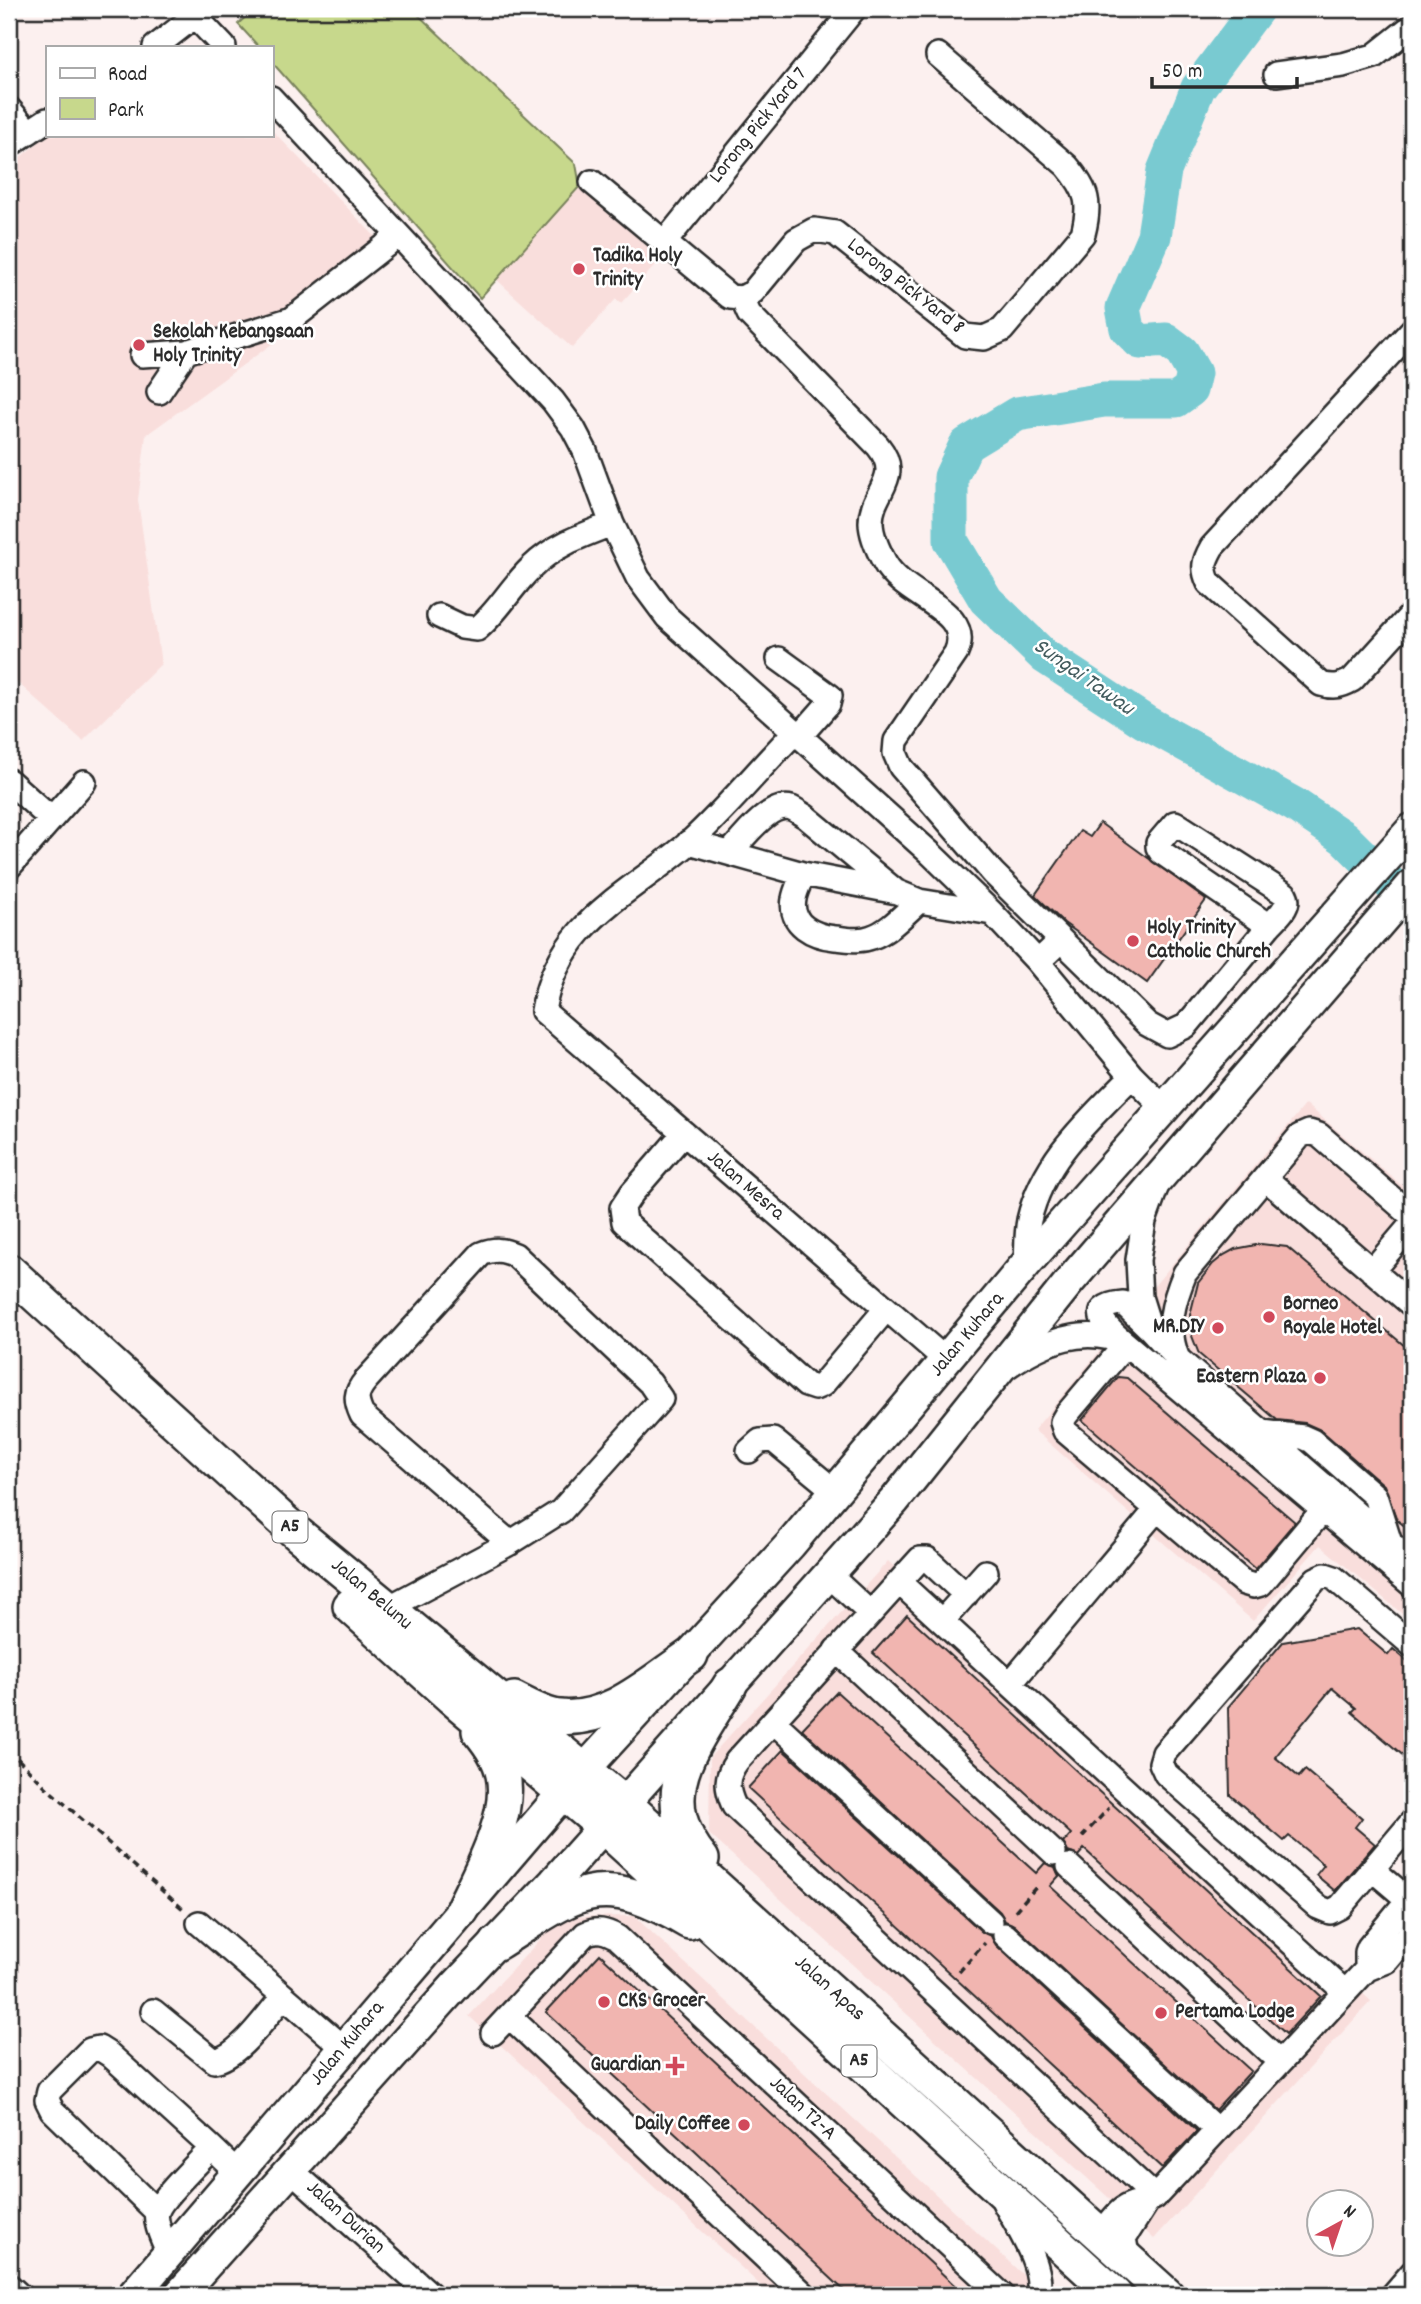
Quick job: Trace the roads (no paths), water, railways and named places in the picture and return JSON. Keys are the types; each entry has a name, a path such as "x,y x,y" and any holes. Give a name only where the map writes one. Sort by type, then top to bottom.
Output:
{"highway":[{"name":"Jalan Belunu","path":"9,1271 299,1535 386,1609 460,1686"},
{"name":"Jalan Belunu","path":"9,1298 574,1781"},
{"path":"460,1686 559,1717 591,1715 617,1705 691,1654"},
{"path":"730,1685 691,1751 681,1774 677,1797 679,1822 688,1842 750,1939"},
{"path":"460,1686 503,1775 503,1809 495,1839 462,1910"},
{"name":"Jalan Apas","path":"574,1781 750,1939 1100,2235 1167,2295"},
{"path":"498,1943 570,1898 593,1891 619,1891 643,1897 750,1939"},
{"name":"Jalan Apas","path":"750,1939 997,2187 1115,2295"},
{"path":"1100,2235 1098,2244 1101,2263 1133,2295"}],"main road":[{"name":"Jalan Kuhara","path":"133,2295 574,1781 836,1492 1027,1264 1410,832"},
{"name":"Jalan Kuhara","path":"179,2295 895,1500 1070,1281 1412,885"},
{"path":"1165,1109 1193,1105 1252,1040 1328,984"}],"street":[{"name":"Lorong Pick Yard 7","path":"664,243 854,9"},
{"path":"156,46 192,12 223,46"},
{"path":"1276,74 1343,65 1374,56 1412,26"},
{"name":"Lorong Pick Yard 8","path":"742,298 753,292 796,240 814,230 835,233 965,336 984,338 1002,330 1083,234 1088,215 1087,197 1078,179 1067,166 938,55"},
{"path":"273,101 554,401 585,451 612,524 638,578 667,617 930,853 992,913 1038,962 1132,1076 1165,1109"},
{"path":"9,109 38,126 9,145"},
{"path":"592,181 730,297 742,298 750,314 883,453 888,471 873,509 873,535 894,576 905,587 947,615 956,623 960,633 956,653 896,741 895,753 901,767 993,873 1147,1024 1167,1035 1186,1026 1269,926 1287,904 1288,899 1285,894 1180,824 1171,826 1158,843 1161,852 1269,926"},
{"path":"142,355 186,352 292,319 397,234"},
{"path":"1410,620 1352,680 1342,686 1332,687 1321,684 1209,583 1203,570 1212,547 1412,330"},
{"path":"159,391 186,352"},
{"path":"439,616 462,627 477,629 488,620 531,568 551,552 570,540 612,524"},
{"path":"779,659 830,696 828,704 690,842 803,874 897,892 919,901 992,913"},
{"path":"9,781 51,819"},
{"path":"9,867 83,782"},
{"path":"730,853 776,808 790,807 805,816 897,892"},
{"name":"Jalan Mesra","path":"690,842 611,901 583,928 562,957 546,990 543,1011 947,1361"},
{"path":"803,874 793,901 796,916 808,932 823,937 854,941 872,937 890,926 919,901"},
{"path":"1038,962 1061,940"},
{"path":"1027,1264 1028,1222 1038,1192 1055,1159 1076,1133 1132,1076"},
{"path":"1178,1359 1172,1345 1170,1322 1175,1297 1185,1273 1300,1136 1309,1132 1318,1135 1412,1216"},
{"path":"684,1133 632,1193 622,1208 624,1222 806,1385 815,1388 822,1385 886,1309"},
{"path":"1150,1329 1140,1297 1138,1260 1144,1221 1159,1178"},
{"path":"1265,1178 1412,1305"},
{"path":"1373,1271 1412,1224"},
{"path":"386,1609 510,1544 561,1511 661,1399 650,1382 515,1255 505,1250 491,1250 481,1254 366,1380 357,1391 356,1402 362,1415 510,1544"},
{"path":"1412,1562 1178,1359 1123,1303 1106,1308 1102,1313 1106,1328 1412,1585"},
{"path":"998,1373 1030,1351 1073,1337 1105,1336 1126,1344"},
{"path":"1126,1344 1066,1415 1062,1422 1066,1431 1244,1583 1254,1586 1261,1584 1323,1510"},
{"path":"749,1451 760,1441 773,1440 836,1492"},
{"path":"1010,1684 1157,1509"},
{"path":"966,1595 923,1557 773,1721 729,1772 726,1784 734,1806 1151,2199"},
{"path":"942,1621 986,1572"},
{"path":"829,1575 870,1613"},
{"path":"1408,1837 1372,1869 1340,1907 1330,1912 1318,1907 1166,1774 1161,1763 1164,1753 1316,1579 1325,1575 1334,1578 1412,1645"},
{"path":"899,1582 1345,1993"},
{"path":"836,1650 1280,2062"},
{"path":"773,1721 994,1933 1217,2130"},
{"path":"1367,1969 1369,1947 1411,1900 1372,1869"},
{"path":"199,1923 344,2048"},
{"name":"Jalan T2-A","path":"805,2295 501,2025 585,1934 598,1930 617,1937 1002,2295"},
{"path":"1129,2261 1123,2244 1125,2233 1151,2199 1367,1969 1387,1961 1412,1931"},
{"path":"153,2011 214,2061 225,2059 235,2051 283,1997"},
{"path":"169,2255 157,2212 52,2110 47,2101 50,2091 90,2050 99,2048 110,2054 238,2173"},
{"path":"157,2212 212,2148"},
{"name":"Jalan Durian","path":"290,2169 431,2295"},
{"path":"997,2187 1037,2266 1040,2282 1038,2295"},
{"path":"1100,2235 1123,2208 1151,2199"},
{"path":"9,2286 19,2295"}],"waterway":[{"name":"Sungai Tawau","path":"1257,9 1198,88 1164,171 1154,236 1123,308 1127,329 1140,342 1166,340 1182,352 1194,373 1190,390 1176,400 1104,400 1017,414 966,445 951,477 951,541 986,600 1044,656 1145,722 1295,805 1344,838 1412,905"}],"place":[{"name":"Tadika Holy Trinity","path":"579,269"},
{"name":"Sekolah Kebangsaan Holy Trinity","path":"139,345"},
{"name":"Holy Trinity Catholic Church","path":"1133,941"},
{"name":"Borneo Royale Hotel","path":"1269,1317"},
{"name":"MR.DIY","path":"1218,1328"},
{"name":"Eastern Plaza","path":"1320,1378"},
{"name":"CKS Grocer","path":"604,2002"},
{"name":"Pertama Lodge","path":"1161,2013"},
{"name":"Guardian","path":"675,2066"},
{"name":"Daily Coffee","path":"744,2125"}]}
